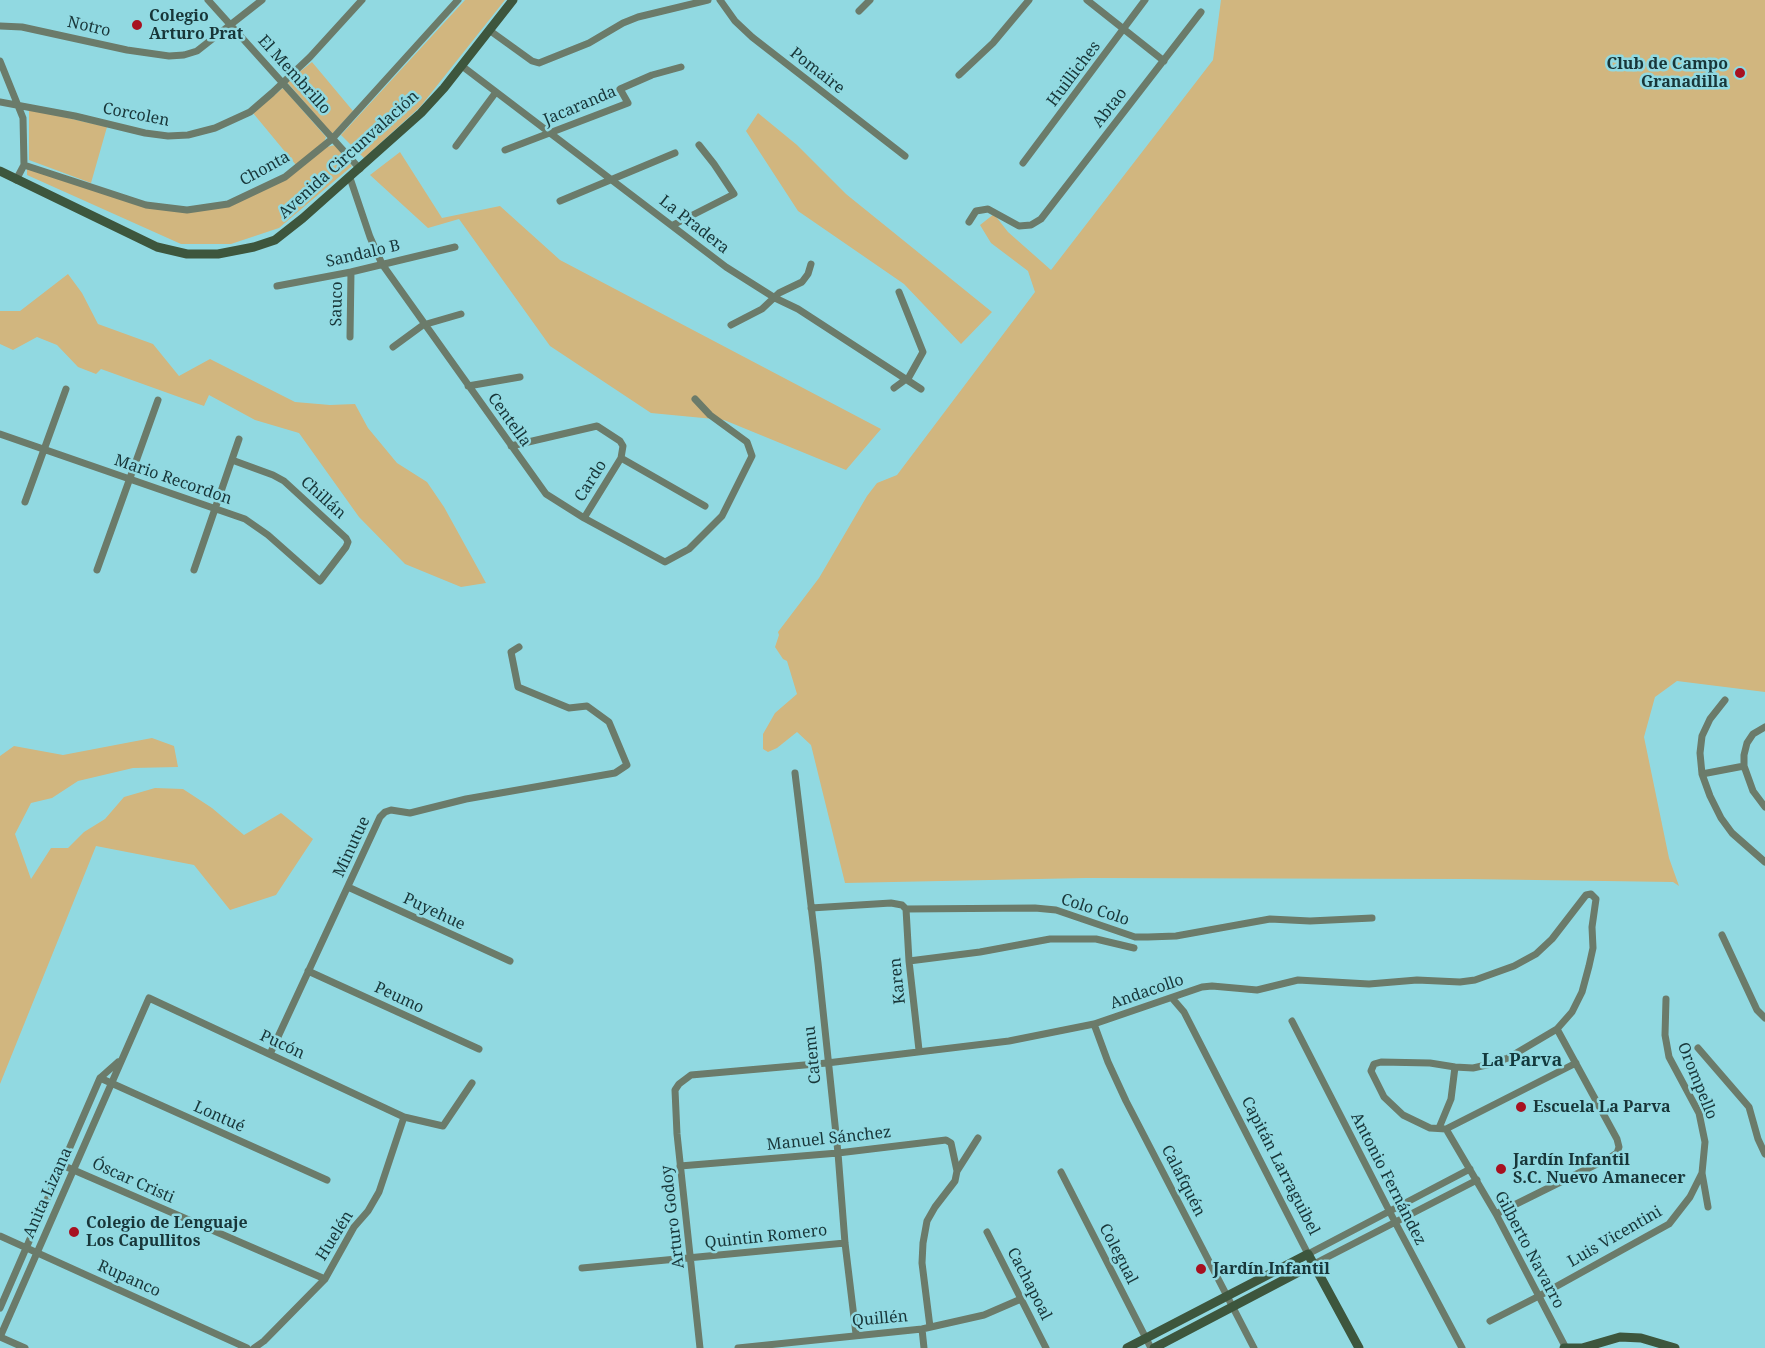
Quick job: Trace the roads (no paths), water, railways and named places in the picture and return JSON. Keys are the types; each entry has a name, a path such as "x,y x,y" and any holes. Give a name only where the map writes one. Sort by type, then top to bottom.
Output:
{"street":[{"name":"El Membrillo","path":"208,0 360,169"},
{"name":"Notro","path":"0,26 22,27 127,50 169,56 184,55 197,51 262,0"},
{"name":"Corcolen","path":"0,102 168,136 188,135 215,128 241,117 284,83 362,0"},
{"name":"Chonta","path":"24,165 146,205 187,210 228,204 285,177 332,138 458,0"},
{"name":"Avenida Circunvalación","path":"1,174 157,247 187,254 218,254 275,240 350,178 421,113 462,66 513,0"},
{"path":"489,30 532,61 539,63 589,43 622,23 638,17 708,0"},
{"name":"Pomaire","path":"720,0 735,21 752,38 905,156"},
{"path":"859,11 870,0"},
{"path":"959,75 993,43 1029,0"},
{"path":"1087,0 1164,61"},
{"name":"Huilliches","path":"1023,163 1145,0"},
{"name":"Abtao","path":"969,222 976,211 988,208 1019,226 1031,225 1041,219 1201,12"},
{"path":"0,61 20,105 23,118 24,165 16,180"},
{"name":"La Pradera","path":"462,66 726,267 775,298 798,309 921,388"},
{"name":"Jacaranda","path":"505,150 628,103 620,89 652,75 681,67"},
{"path":"456,146 496,92"},
{"path":"673,225 734,194 699,145"},
{"path":"560,201 675,153"},
{"name":"Centella","path":"350,178 370,237 382,264 423,325 546,494 584,518 665,562 689,549 722,516 752,456 747,442 710,415 694,399"},
{"name":"Sandalo B","path":"277,286 351,272 455,247"},
{"path":"731,325 762,309 783,290 802,282 811,264"},
{"name":"Sauco","path":"350,337 351,272"},
{"path":"894,388 907,378 923,352 899,292"},
{"path":"393,347 423,325 460,314"},
{"path":"468,386 520,377"},
{"path":"25,502 66,389"},
{"path":"97,570 158,400"},
{"path":"511,446 597,426 620,441 623,446 621,458 705,506"},
{"name":"Mario Recordon","path":"0,435 245,519 320,581"},
{"path":"194,570 239,439"},
{"name":"Cardo","path":"584,518 621,458"},
{"name":"Chillán","path":"232,460 273,474 284,481 346,538 348,542 346,547 320,581"},
{"name":"Minutue","path":"270,1054 380,817 385,812 391,810 410,813 466,799 615,773 627,765 609,722 587,706 569,708 518,687 511,652 519,647"},
{"path":"1725,700 1710,719 1702,736 1700,753 1702,774 1721,818 1732,833 1765,862"},
{"path":"1765,727 1753,734 1747,743 1744,755 1744,766 1753,791 1765,807"},
{"path":"1702,774 1744,766"},
{"name":"Catemu","path":"795,772 838,1153 855,1334"},
{"name":"Puyehue","path":"348,887 510,962"},
{"name":"Andacollo","path":"679,1084 691,1075 827,1063 918,1050 1009,1041 1094,1024 1212,986 1257,990 1298,980 1369,984 1417,980 1460,982 1475,980 1514,966 1536,954 1552,939 1586,895 1591,894 1596,900 1592,927 1593,948 1589,966 1582,992 1572,1012 1557,1029"},
{"name":"Colo Colo","path":"811,908 891,903 902,905 906,909 1045,909 1076,916 1135,937 1176,936 1270,920 1372,918"},
{"name":"Karen","path":"906,909 918,1050"},
{"path":"1722,935 1757,1010 1765,1018"},
{"name":"Colo Colo","path":"909,961 980,952 1050,939 1096,939 1134,948"},
{"name":"Peumo","path":"308,971 479,1049"},
{"name":"Pucón","path":"149,998 404,1117 443,1126 472,1083"},
{"name":"Anita Lizana","path":"0,1337 149,998"},
{"name":"Capitán Larraguibel","path":"1172,998 1184,1012 1308,1254 1359,1348"},
{"name":"Orompello","path":"1666,999 1665,1035 1669,1057 1693,1101 1704,1135 1705,1160 1702,1173 1708,1207"},
{"name":"Antonio Fernández","path":"1292,1021 1389,1212 1462,1348"},
{"name":"Calafquén","path":"1094,1024 1122,1091 1254,1348"},
{"path":"1496,1214 1617,1154 1619,1147 1576,1063 1557,1029 1499,1061 1473,1068 1430,1063 1381,1062 1374,1064 1371,1071 1384,1097 1392,1107 1418,1123 1430,1128 1443,1129 1576,1063"},
{"path":"1698,1048 1749,1107 1765,1154"},
{"name":"Anita Lizana","path":"0,1308 100,1078 120,1060"},
{"path":"1443,1129 1455,1067"},
{"name":"Lontué","path":"100,1078 327,1180"},
{"name":"Arturo Godoy","path":"679,1084 675,1090 680,1166 692,1258 700,1348"},
{"name":"Huelén","path":"254,1348 272,1333 324,1279 354,1227 368,1211 379,1192 404,1117"},
{"name":"Gilberto Navarro","path":"1443,1129 1496,1214 1565,1348"},
{"path":"924,1348 926,1328 922,1263 927,1221 955,1181 956,1174 978,1138"},
{"name":"Manuel Sánchez","path":"680,1166 838,1153 946,1140 951,1143 956,1174"},
{"name":"Óscar Cristi","path":"62,1165 324,1279"},
{"path":"1127,1348 1470,1169"},
{"name":"Colegual","path":"1061,1172 1152,1348"},
{"name":"Luis Vicentini","path":"1490,1321 1670,1224 1690,1197 1702,1173"},
{"path":"1152,1348 1476,1180"},
{"name":"Cachapoal","path":"987,1232 1046,1348"},
{"name":"Rupanco","path":"0,1236 247,1348"},
{"name":"Quintin Romero","path":"582,1268 845,1243"},
{"name":"Quillén","path":"738,1348 926,1328 984,1315 1021,1299"},
{"path":"0,1337 25,1348"},
{"path":"1565,1348 1582,1348 1620,1337 1641,1338 1675,1348"}],"place":[{"name":"Colegio Arturo Prat","path":"137,25"},
{"name":"Club de Campo Granadilla","path":"1740,73"},
{"name":"Escuela La Parva","path":"1521,1107"},
{"name":"Jardín Infantil S.C. Nuevo Amanecer","path":"1501,1169"},
{"name":"Colegio de Lenguaje Los Capullitos","path":"74,1232"},
{"name":"Jardín Infantil","path":"1201,1269"}],"district":[{"name":"La Parva","path":"1522,1061"}]}
